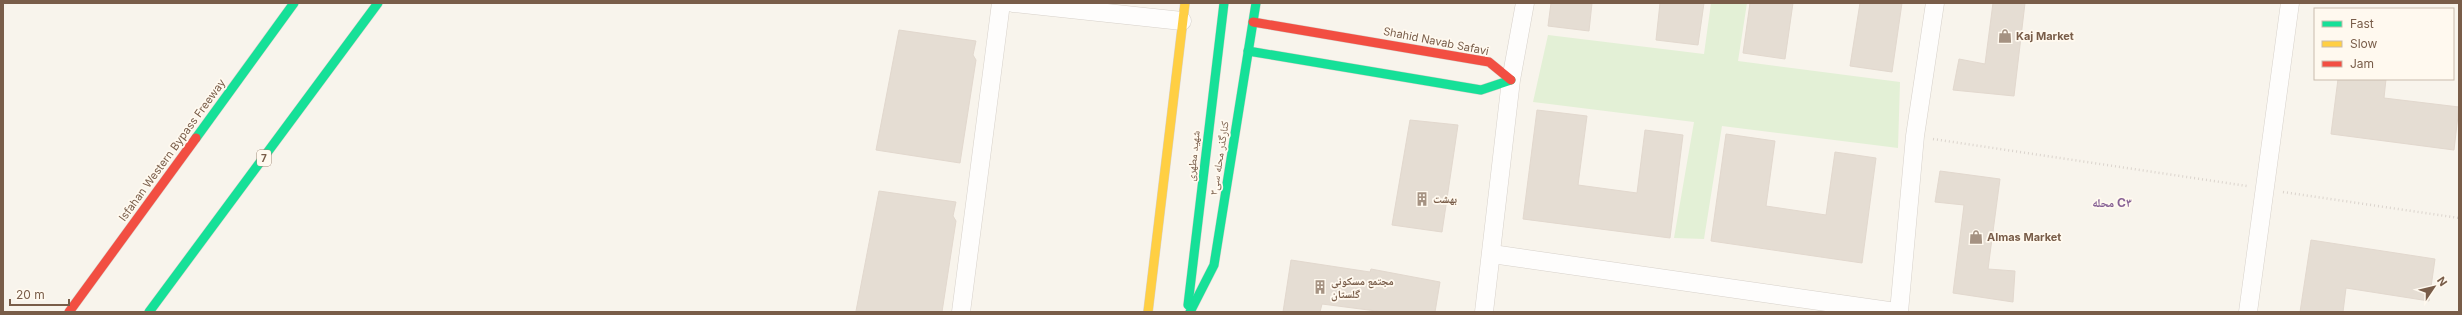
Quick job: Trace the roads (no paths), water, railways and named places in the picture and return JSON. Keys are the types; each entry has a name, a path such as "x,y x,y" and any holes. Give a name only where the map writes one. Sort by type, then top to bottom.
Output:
{"main road":[{"name":"Isfahan Western Bypass Freeway","path":"69,312 294,3"},
{"name":"7","path":"150,312 378,3"},
{"path":"1148,312 1185,3"},
{"name":"شهید مطهری","path":"1189,312 1216,56 1224,3"},
{"name":"کنارگذر محله سی۳","path":"1189,312 1214,266 1256,3"},
{"name":"Shahid Navab Safavi","path":"1253,22 1297,28 1489,62 1512,80"},
{"path":"1283,36 1297,28"},
{"path":"1279,45 1288,57"},
{"path":"1248,51 1481,90 1512,80"}],"street":[{"path":"961,312 1001,3"},
{"path":"1013,3 1182,21"},
{"path":"1484,312 1512,80 1526,3"},
{"path":"1492,254 1898,312 1915,136 1934,3"},
{"path":"2248,312 2266,189 2290,3"}],"place":[{"name":"Kaj Market","path":"2005,36"},
{"name":"بهشت","path":"1422,199"},
{"name":"Almas Market","path":"1976,237"},
{"name":"مجتمع مسکونی گلستان","path":"1320,287"}],"district":[{"name":"محله C۳","path":"2112,203"}]}
